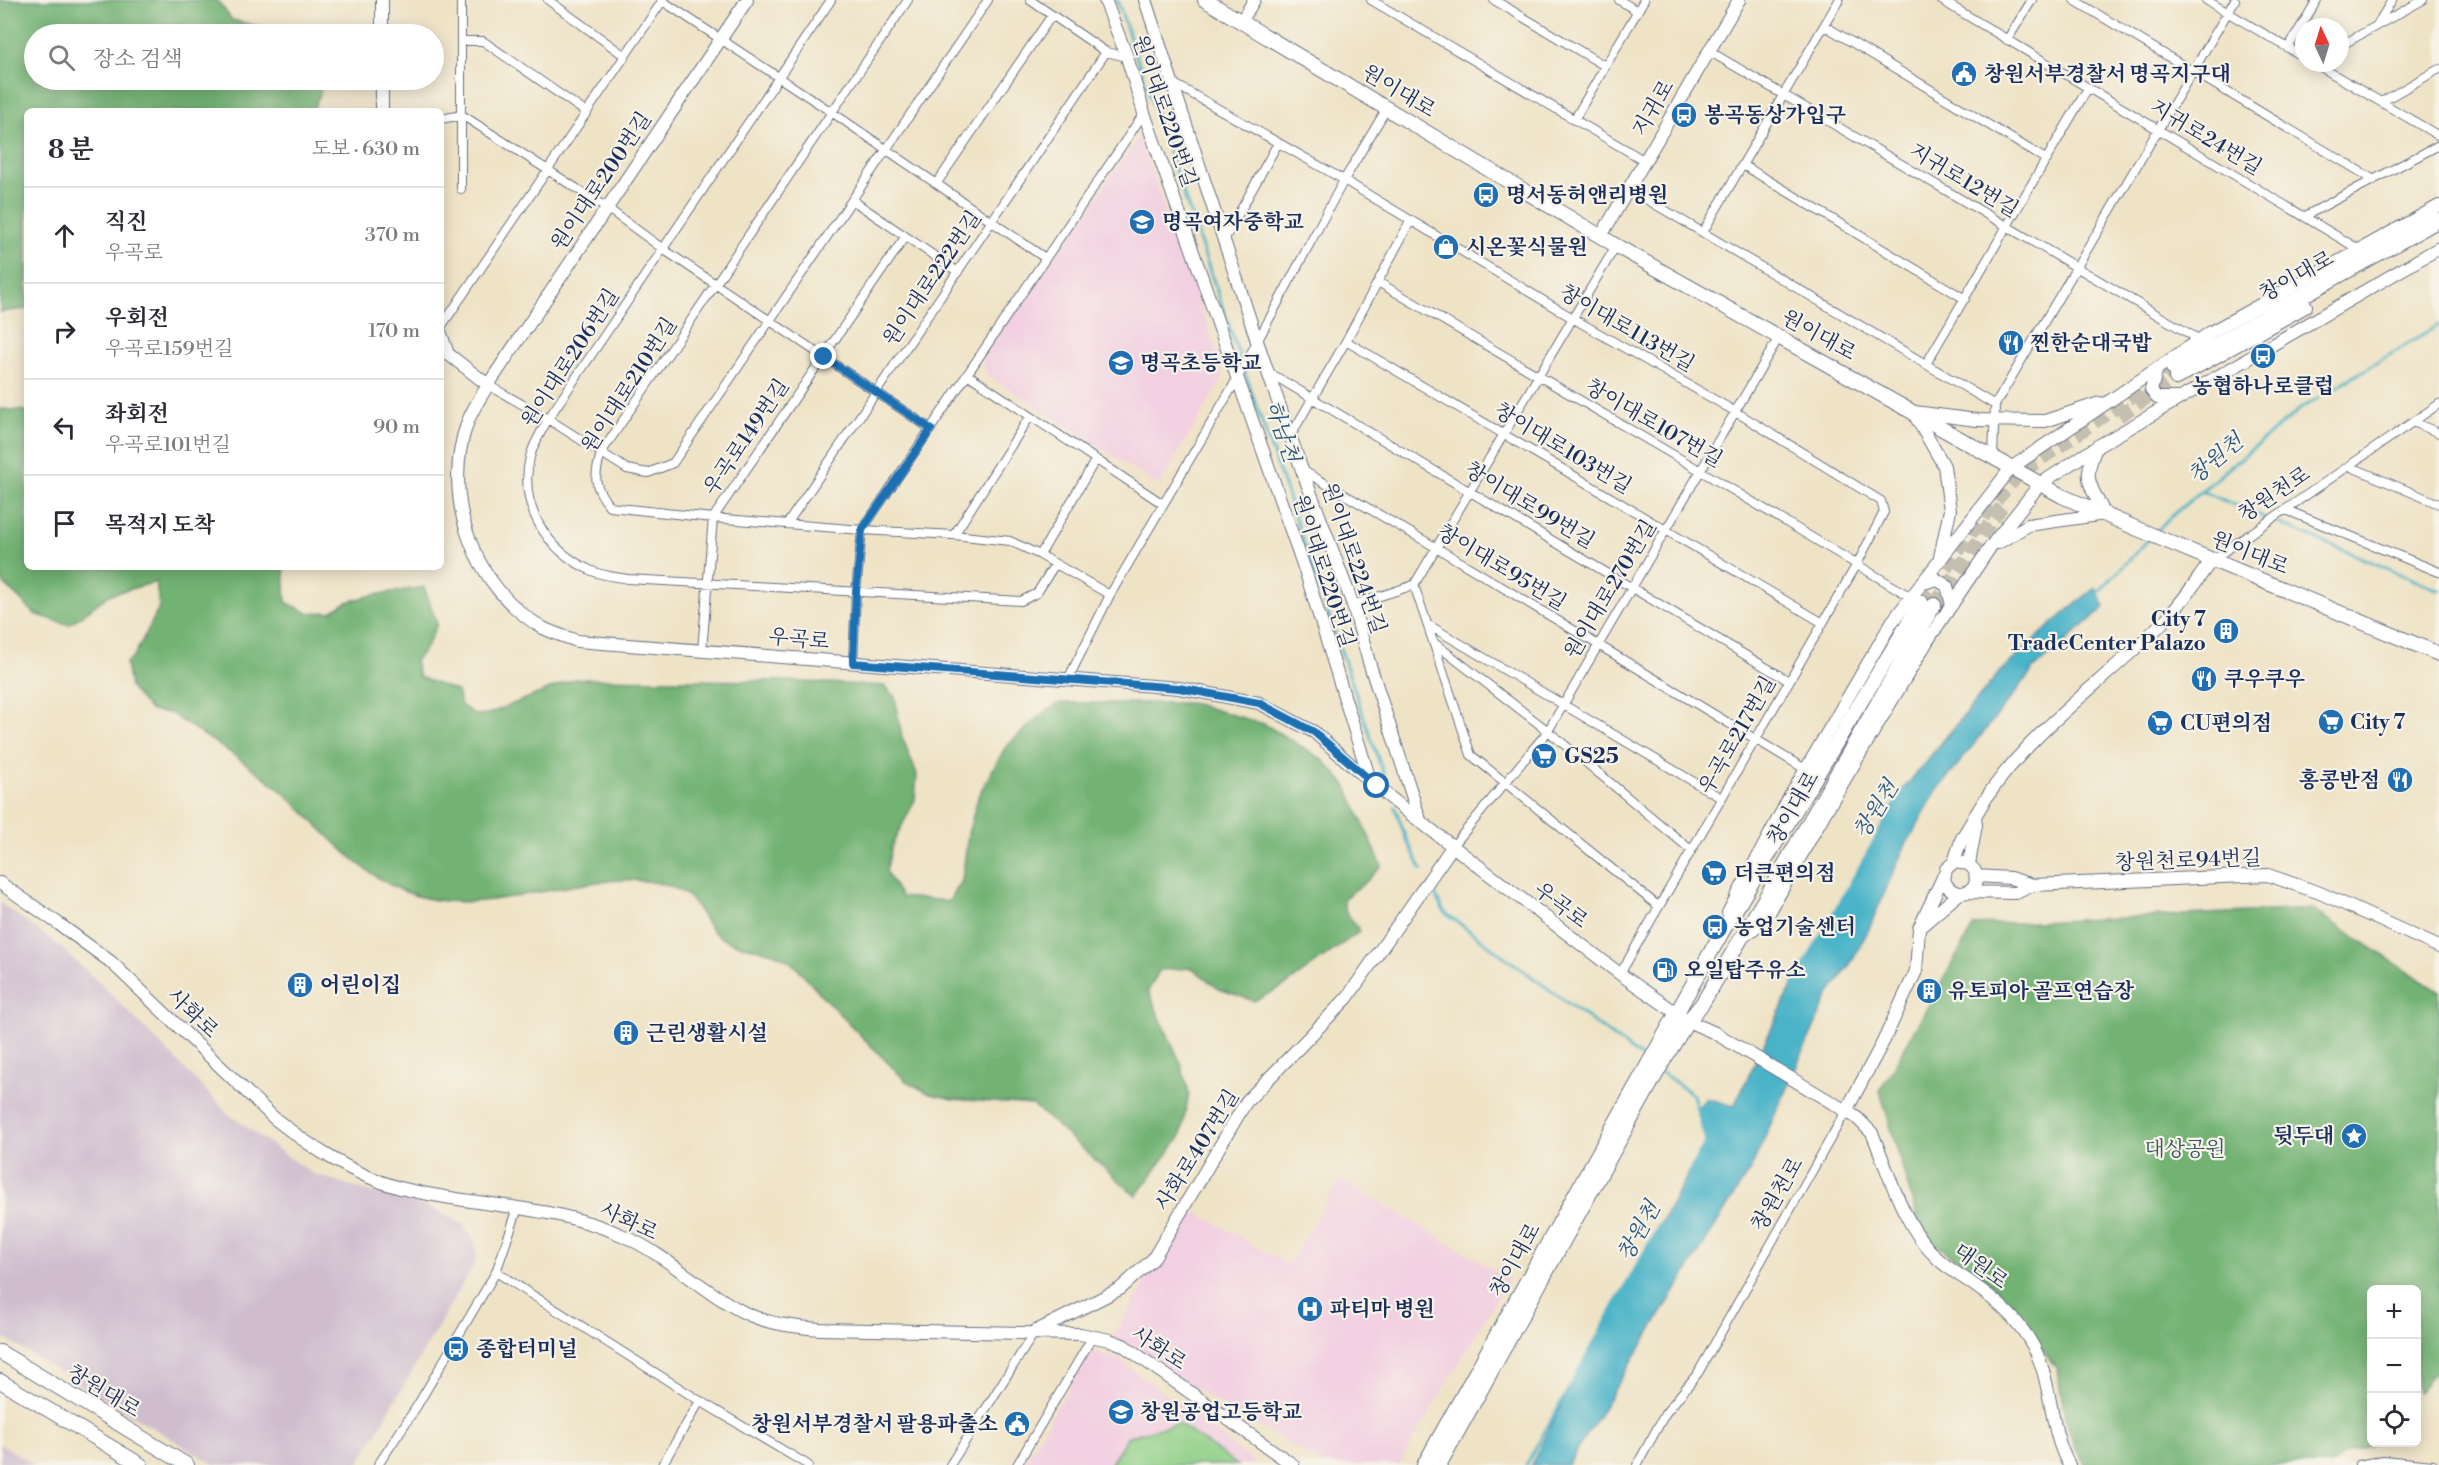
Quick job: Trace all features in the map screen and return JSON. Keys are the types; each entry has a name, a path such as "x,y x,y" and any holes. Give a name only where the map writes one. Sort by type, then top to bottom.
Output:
{"main road":[{"name":"원이대로","path":"1205,0 1601,236 2040,484 2074,502 2439,654"},
{"name":"창이대로","path":"2439,220 2174,373 2439,230"},
{"name":"창이대로","path":"1424,1465 1682,1017 1722,932 1922,601"},
{"name":"창이대로","path":"1682,1017 1702,1004 1742,937 1922,601"},
{"name":"창이대로","path":"1439,1465 1647,1077"},
{"name":"창원대로","path":"0,1352 187,1465"},
{"path":"0,1381 141,1465"}],"street":[{"path":"382,0 382,24"},
{"path":"461,0 461,189"},
{"path":"548,0 625,56"},
{"path":"444,323 662,0 937,183 1045,258"},
{"name":"원이대로200번길","path":"488,385 747,0"},
{"name":"원이대로206번길","path":"831,0 548,419 530,455 527,490 539,526 559,552 594,572 628,579 1021,601 1037,593 1055,564"},
{"name":"원이대로210번길","path":"908,0 601,453 595,474 599,493 610,507 713,518 1010,541 1040,555 1110,595"},
{"path":"444,343 448,354 488,385 548,419 627,469 648,472 673,463 988,0"},
{"path":"1030,0 1106,52 1127,57"},
{"name":"원이대로220번길","path":"1105,0 1239,376 1374,784"},
{"name":"원이대로224번길","path":"1145,0 1256,344 1353,605 1417,818"},
{"path":"1241,22 1254,0"},
{"path":"1371,0 1645,161"},
{"path":"1494,0 1605,66"},
{"path":"1619,0 1637,11"},
{"path":"1574,120 1644,0"},
{"name":"지귀로","path":"1601,236 1739,0"},
{"path":"1703,232 1839,0"},
{"name":"지귀로24번길","path":"1941,0 2360,250"},
{"path":"2007,40 2032,0"},
{"path":"2074,0 2374,180"},
{"path":"2206,0 2295,52"},
{"path":"1993,456 1995,405 2235,0"},
{"path":"2288,48 2317,0"},
{"path":"2376,26 2392,0"},
{"path":"2349,41 2423,0"},
{"path":"937,183 1052,15"},
{"path":"1825,26 2047,160"},
{"path":"462,41 483,42 587,113"},
{"name":"지귀로12번길","path":"1709,51 2200,340"},
{"name":"원이대로222번길","path":"788,524 1106,52"},
{"path":"2381,102 2439,69"},
{"path":"2329,72 2439,136"},
{"path":"1171,82 1344,180"},
{"path":"1926,364 2088,88"},
{"path":"382,90 382,108"},
{"path":"1067,681 1110,595 1239,376 1344,180 1387,108"},
{"path":"853,663 856,592 862,530 1144,113"},
{"path":"444,118 462,115 549,170 931,429"},
{"path":"1224,240 1278,142"},
{"path":"2305,216 2439,146"},
{"path":"1743,165 1965,299"},
{"name":"창이대로113번길","path":"1344,180 1574,319 1736,412 1881,501 1884,512"},
{"path":"1629,189 1995,405"},
{"path":"852,200 958,272"},
{"path":"852,200 958,272"},
{"path":"1722,932 1730,907 1805,770 1892,622 1922,601 1921,584 2011,468 2211,332 2439,206"},
{"path":"1290,435 1346,341 1411,220"},
{"name":"우곡로149번길","path":"702,651 713,518 905,237"},
{"path":"1353,605 1414,585 1617,244"},
{"path":"1742,937 1765,920 1829,806 1928,640 1991,546 2040,484 2179,398 2439,248"},
{"name":"창이대로107번길","path":"1378,282 1922,601"},
{"name":"원이대로270번길","path":"1452,847 1548,731 1630,587 1779,337"},
{"name":"창이대로103번길","path":"1346,341 1823,623"},
{"path":"2157,369 2151,390 2157,398 2166,400 2179,398"},
{"name":"창이대로99번길","path":"1268,372 1789,681"},
{"path":"967,374 1163,504"},
{"name":"우곡로","path":"488,385 468,422 456,476 466,532 481,567 508,601 543,628 577,641 1179,688 1259,703 1314,732 1452,847 1620,975 1682,1017"},
{"path":"1913,412 2045,422 2115,398"},
{"name":"창원천로","path":"1954,862 1962,838 1986,795 2066,709 2168,617 2212,560 2439,404"},
{"path":"1913,412 1944,466 1950,510 1939,561"},
{"path":"954,535 1030,416"},
{"path":"2413,422 2439,433"},
{"path":"1991,546 2028,525 2108,516 2091,487 2088,466 2098,446"},
{"path":"1040,555 1096,459"},
{"path":"2349,466 2439,504"},
{"name":"창이대로95번길","path":"1302,470 1437,548 1805,770"},
{"path":"2286,510 2439,572"},
{"name":"우곡로217번길","path":"1620,975 1857,564 1884,512"},
{"path":"1921,584 1936,579 1947,586 1952,605"},
{"path":"1414,585 1471,755 1658,906"},
{"path":"1426,624 1721,798"},
{"path":"1433,642 1548,731 1691,850"},
{"path":"1919,928 1974,886 1976,876 1969,864 1976,825 1975,816"},
{"name":"사화로407번길","path":"1034,1333 1120,1289 1153,1259 1246,1102 1347,998 1452,847"},
{"path":"1919,928 1950,865 1954,862 1969,864"},
{"path":"1944,875 1946,885 1955,892 1963,893 2016,893 2032,885"},
{"name":"창원천로94번길","path":"2032,885 2268,875 2320,893 2439,947"},
{"path":"1976,876 2010,878 2032,885"},
{"name":"사화로","path":"0,883 111,962 274,1118 324,1153 362,1173 398,1187 425,1194 559,1214 626,1237 733,1306 769,1321 820,1329 1093,1336 1123,1346 1293,1465"},
{"name":"창원천로","path":"1637,1465 1665,1414 1698,1373 1883,1042 1916,971 1919,928"},
{"name":"대원로","path":"1682,1017 1846,1111 1872,1133 1907,1218 1921,1240 1938,1260 2006,1310 2029,1339 2041,1361 2056,1436 2069,1465"},
{"path":"378,1465 417,1406 496,1272 518,1208"},
{"path":"496,1272 700,1401 808,1465"},
{"path":"950,1465 1034,1333"},
{"path":"1017,1465 1093,1336"},
{"path":"662,1465 700,1401"},
{"path":"2359,1465 2383,1460 2433,1465"}],"shaded area":[{"path":"1139,137 1221,363 1223,378 1159,486 986,374 982,359"},
{"path":"0,903 52,940 103,986 230,1115 311,1173 432,1208 462,1224 475,1242 477,1259 358,1465 215,1465 0,1336"},
{"name":"파티마 병원","path":"1340,1179 1509,1278 1399,1465 1325,1465 1111,1340 1189,1208 1288,1265"},
{"name":"창원공업고등학교","path":"1091,1350 1119,1359 1258,1465 1023,1465"},
{"path":"0,1444 35,1465 0,1465"}],"green space":[{"path":"0,0 217,0 232,20 250,24 24,24 24,90 321,90 313,108 24,108 24,309 0,312"},
{"path":"0,409 24,411 24,570 284,570 286,602 308,613 331,612 347,602 373,595 424,587 437,624 427,646 415,661 419,677 457,691 461,705 475,715 488,714 575,679 789,681 884,686 895,697 902,737 917,774 915,800 892,845 886,872 901,897 949,901 962,881 968,834 979,794 1005,748 1039,716 1059,703 1192,703 1264,724 1322,759 1346,785 1382,866 1343,899 1346,912 1360,931 1286,985 1254,1001 1219,989 1192,968 1160,970 1148,991 1181,1064 1189,1093 1181,1136 1136,1196 1033,1105 953,1099 930,1094 906,1081 789,961 772,953 725,940 717,935 693,902 675,888 636,880 610,881 501,899 451,902 403,891 386,883 340,848 285,794 258,772 170,713 151,711 130,688 126,663 134,656 159,608 156,582 109,595 69,625 35,614 4,584 0,574"},
{"name":"대상공원","path":"2312,909 2439,992 2439,1368 2421,1388 2421,1285 2367,1285 2367,1446 2345,1454 2330,1465 2086,1465 2075,1448 2065,1417 2057,1369 1997,1289 1922,1234 1880,1091 1974,925"},
{"path":"1178,1423 1237,1465 1110,1465 1127,1437"}],"water":[{"path":"2095,588 2105,607 2033,670 1936,792 1903,850 1868,931 1849,966 1828,996 1751,1168 1568,1465 1531,1465 1578,1372 1706,1142 1697,1109 1706,1098 1734,1106 1790,990 1901,792 1998,674"}],"waterway":[{"name":"하남천","path":"1117,0 1242,364"},
{"name":"창원천","path":"2156,532 2170,517 2300,409 2439,325"},
{"name":"하남천","path":"1244,370 1389,790"},
{"path":"2201,491 2439,590"},
{"name":"창원천","path":"2096,595 2149,539"},
{"name":"창원천","path":"1793,985 1904,789"},
{"name":"하남천","path":"1395,807 1406,839 1422,870"},
{"path":"1430,885 1444,912 1646,1061"},
{"path":"1661,1072 1693,1095 1706,1142"},
{"name":"창원천","path":"1687,1176 1707,1140"},
{"name":"창원천","path":"1526,1465 1660,1224"}],"tunnel":[{"path":"1921,602 1991,506 2019,474 2173,368"},
{"path":"2119,416 2176,378"},
{"path":"1934,605 2004,503"}],"place":[{"name":"창원서부경찰서 명곡지구대","path":"1964,74"},
{"name":"봉곡동상가입구","path":"1684,115"},
{"name":"명서동허앤리병원","path":"1486,195"},
{"name":"명곡여자중학교","path":"1142,222"},
{"name":"시온꽃식물원","path":"1446,247"},
{"name":"찐한순대국밥","path":"2011,343"},
{"name":"농협하나로클럽","path":"2263,356"},
{"name":"명곡초등학교","path":"1121,363"},
{"name":"City 7 TradeCenter Palazo","path":"2226,631"},
{"name":"쿠우쿠우","path":"2204,679"},
{"name":"City 7","path":"2331,722"},
{"name":"CU편의점","path":"2160,723"},
{"name":"GS25","path":"1544,756"},
{"name":"홍콩반점","path":"2400,780"},
{"name":"더큰편의점","path":"1714,873"},
{"name":"농업기술센터","path":"1715,927"},
{"name":"오일탑주유소","path":"1665,970"},
{"name":"어린이집","path":"300,985"},
{"name":"유토피아 골프연습장","path":"1929,991"},
{"name":"근린생활시설","path":"626,1033"},
{"name":"뒷두대","path":"2354,1136"},
{"name":"파티마 병원","path":"1310,1309"},
{"name":"종합터미널","path":"456,1349"},
{"name":"창원공업고등학교","path":"1121,1412"},
{"name":"창원서부경찰서 팔용파출소","path":"1017,1424"}],"route":[{"path":"824,357 931,429 862,530 856,592 853,663 1179,688 1259,703 1314,732 1377,786"}]}
